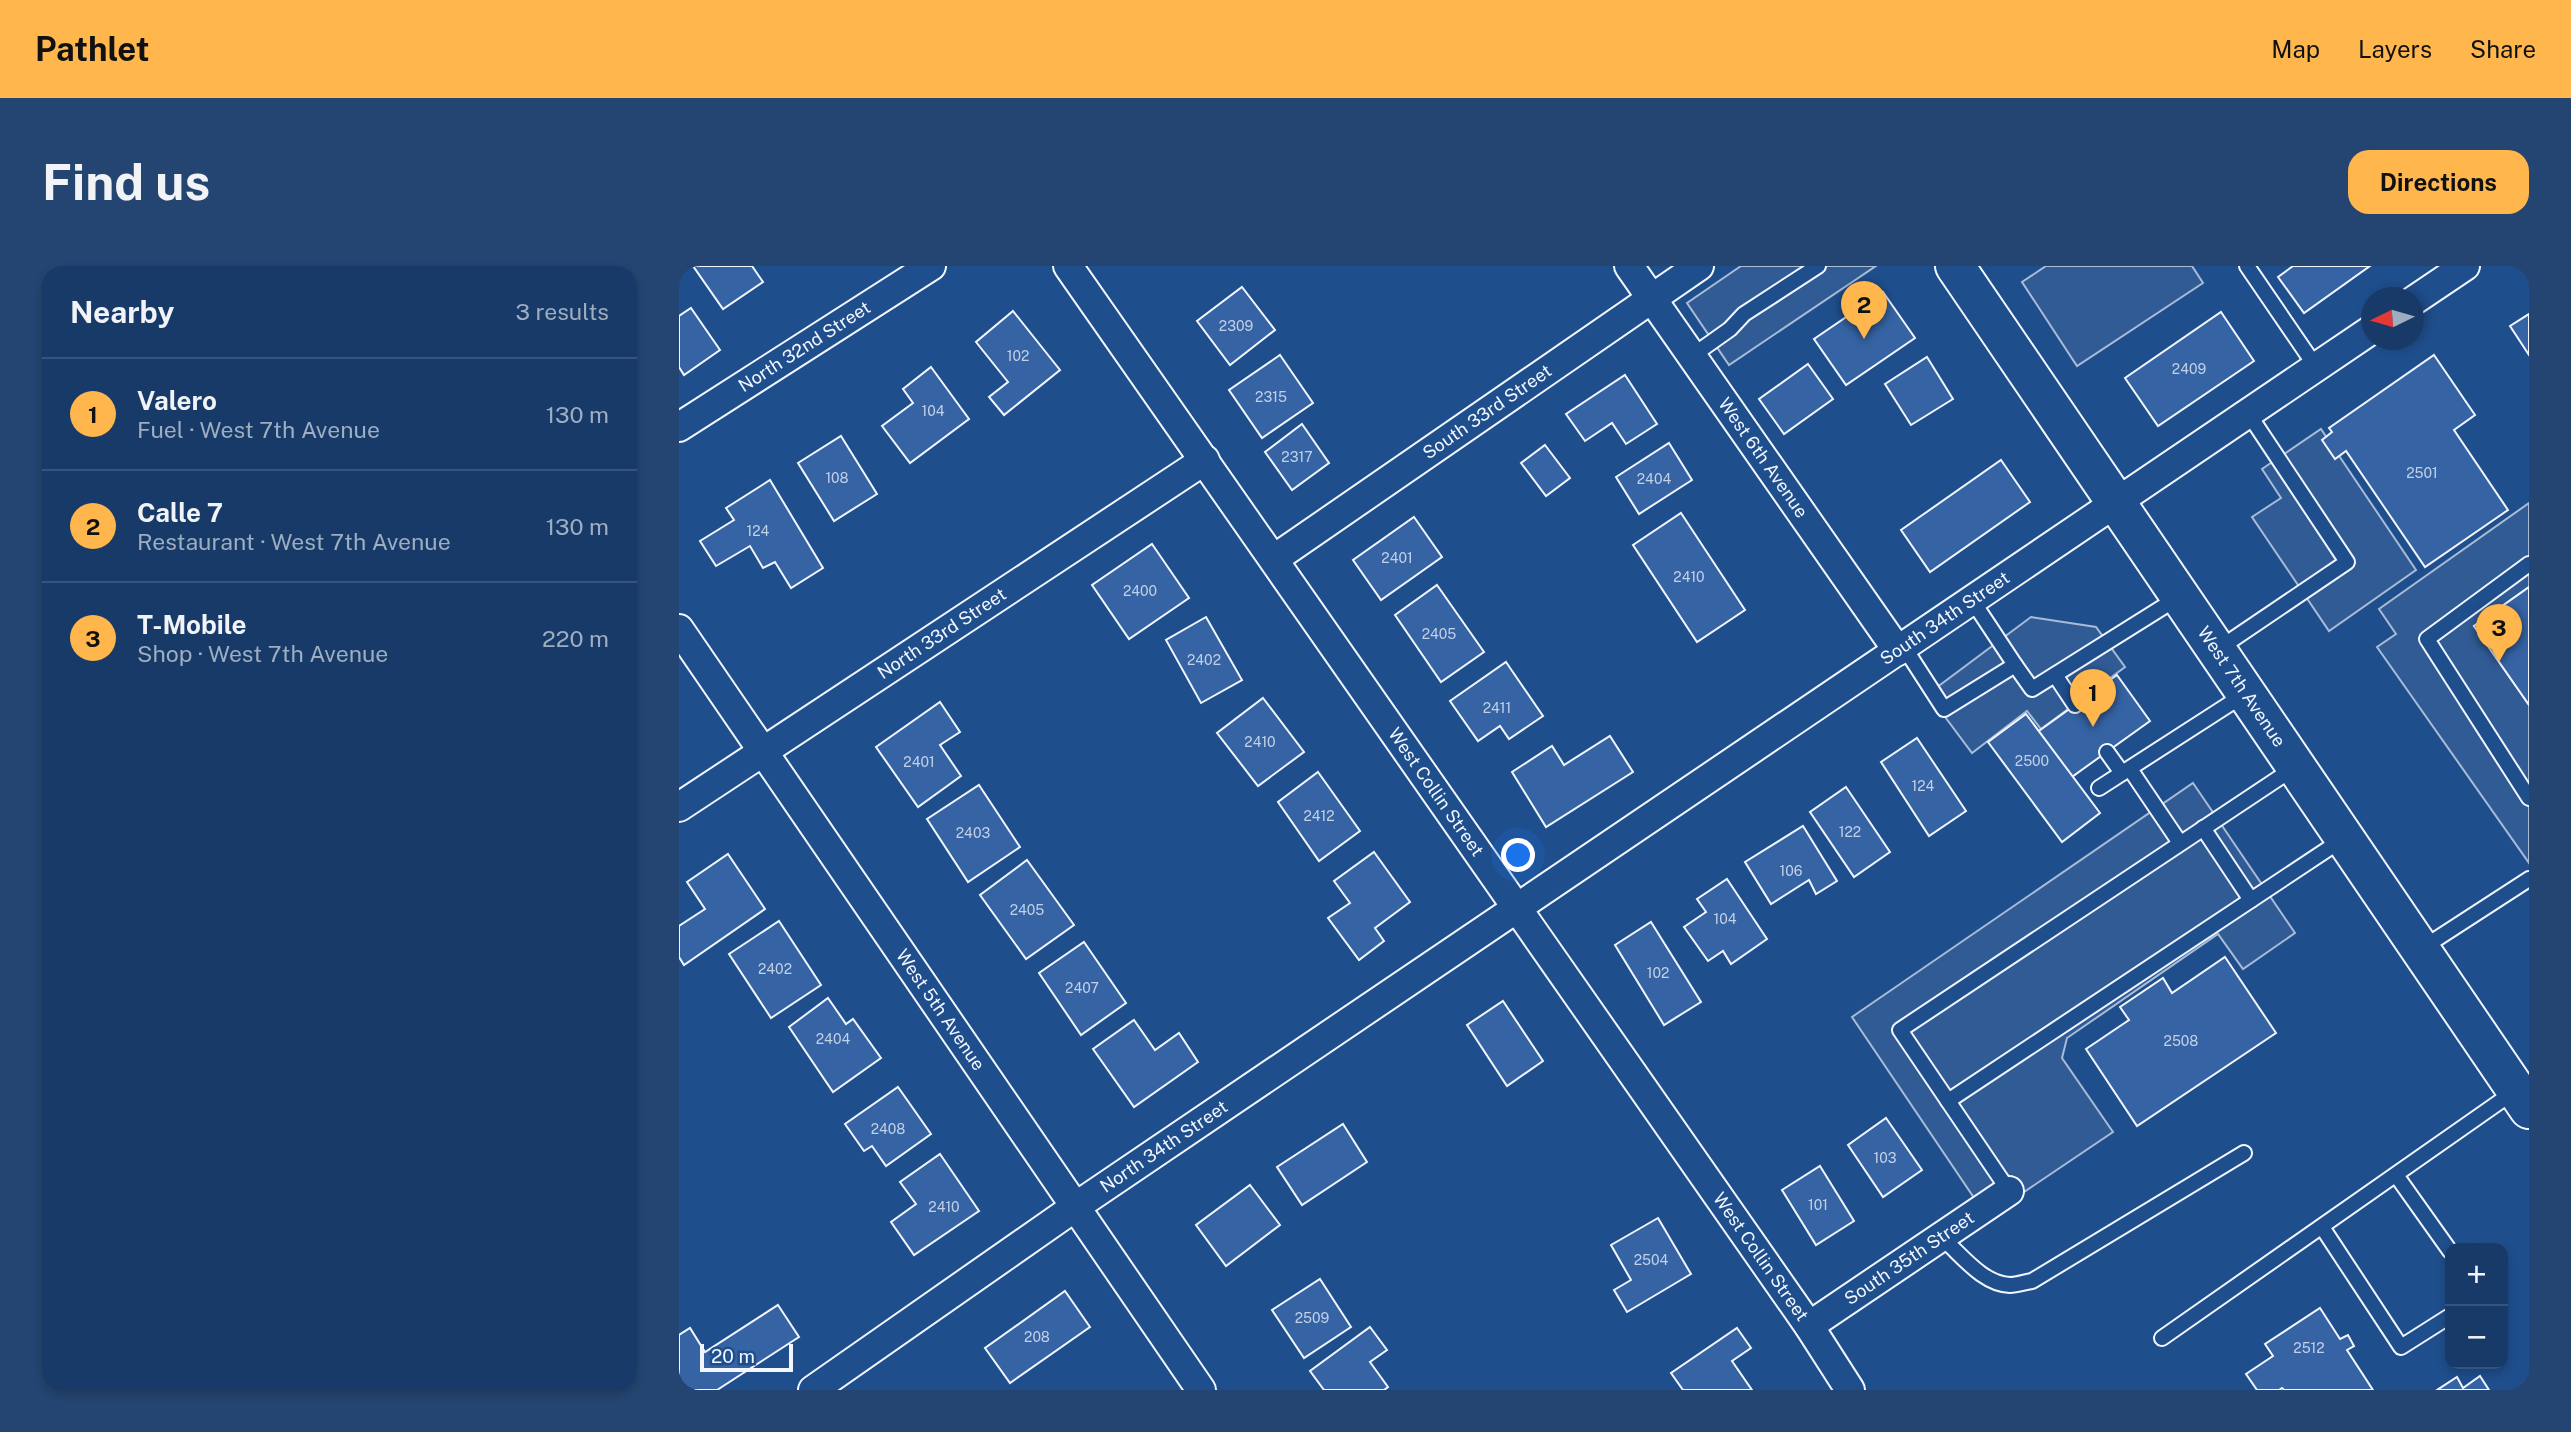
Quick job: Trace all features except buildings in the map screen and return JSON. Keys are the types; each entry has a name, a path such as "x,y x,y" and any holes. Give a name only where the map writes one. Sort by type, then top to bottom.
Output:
{"main road":[{"name":"West 7th Avenue","path":"1955,266 2523,1100"}],"street":[{"name":"North 32nd Street","path":"679,427 930,266"},
{"name":"West Collin Street","path":"1068,266 1809,1326 1850,1390"},
{"name":"West 6th Avenue","path":"1629,266 1901,649"},
{"path":"2424,294 2465,266"},
{"name":"South 33rd Street","path":"1274,559 1695,267"},
{"name":"South 34th Street","path":"1517,907 2361,337"},
{"name":"North 33rd Street","path":"679,807 1205,460"},
{"name":"West 5th Avenue","path":"679,629 1201,1390"},
{"name":"North 34th Street","path":"813,1390 1075,1206 1517,907"},
{"name":"South 35th Street","path":"1809,1326 2009,1191"}],"lane":[{"path":"1692,356 1730,329 1744,314 1818,266"},
{"path":"2247,266 2316,368"},
{"path":"2216,650 2347,562 2248,413"},
{"path":"2529,564 2427,639 2529,798"},
{"path":"1972,600 2032,689 2179,597"},
{"path":"1901,649 1944,709 2015,665"},
{"path":"2055,675 2075,705"},
{"path":"2099,788 2245,693"},
{"path":"2107,752 2126,771 2180,844"},
{"path":"2009,1191 1900,1030 2295,767"},
{"path":"2203,828 2251,900"},
{"path":"1948,1101 2344,838"},
{"path":"2420,949 2529,879"},
{"path":"2162,1338 2396,1175 2523,1100"},
{"path":"1941,1237 1989,1280 2010,1285 2032,1281 2244,1153"},
{"path":"2396,1175 2445,1244"},
{"path":"2322,1227 2401,1347 2445,1320"}],"shaded area":[{"path":"1741,266 1876,266 1729,365 1687,303"},
{"path":"2046,266 2192,266 2203,283 2077,366 2022,282"},
{"path":"2321,429 2416,570 2329,631 2252,517 2281,498 2262,469"},
{"path":"2529,503 2529,587 2474,626 2529,705 2529,863 2377,647 2396,634 2379,609"},
{"path":"2031,617 2096,627 2125,667 2041,729 2027,711 1972,753 1928,694"},
{"path":"2193,783 2295,933 2243,969 2218,934 2067,1038 2062,1058 2113,1132 1987,1217 1852,1017"}],"place":[{"name":"Calle 7","path":"1864,339"},
{"name":"T-Mobile","path":"2499,662"},
{"name":"Valero","path":"2093,727"}]}
